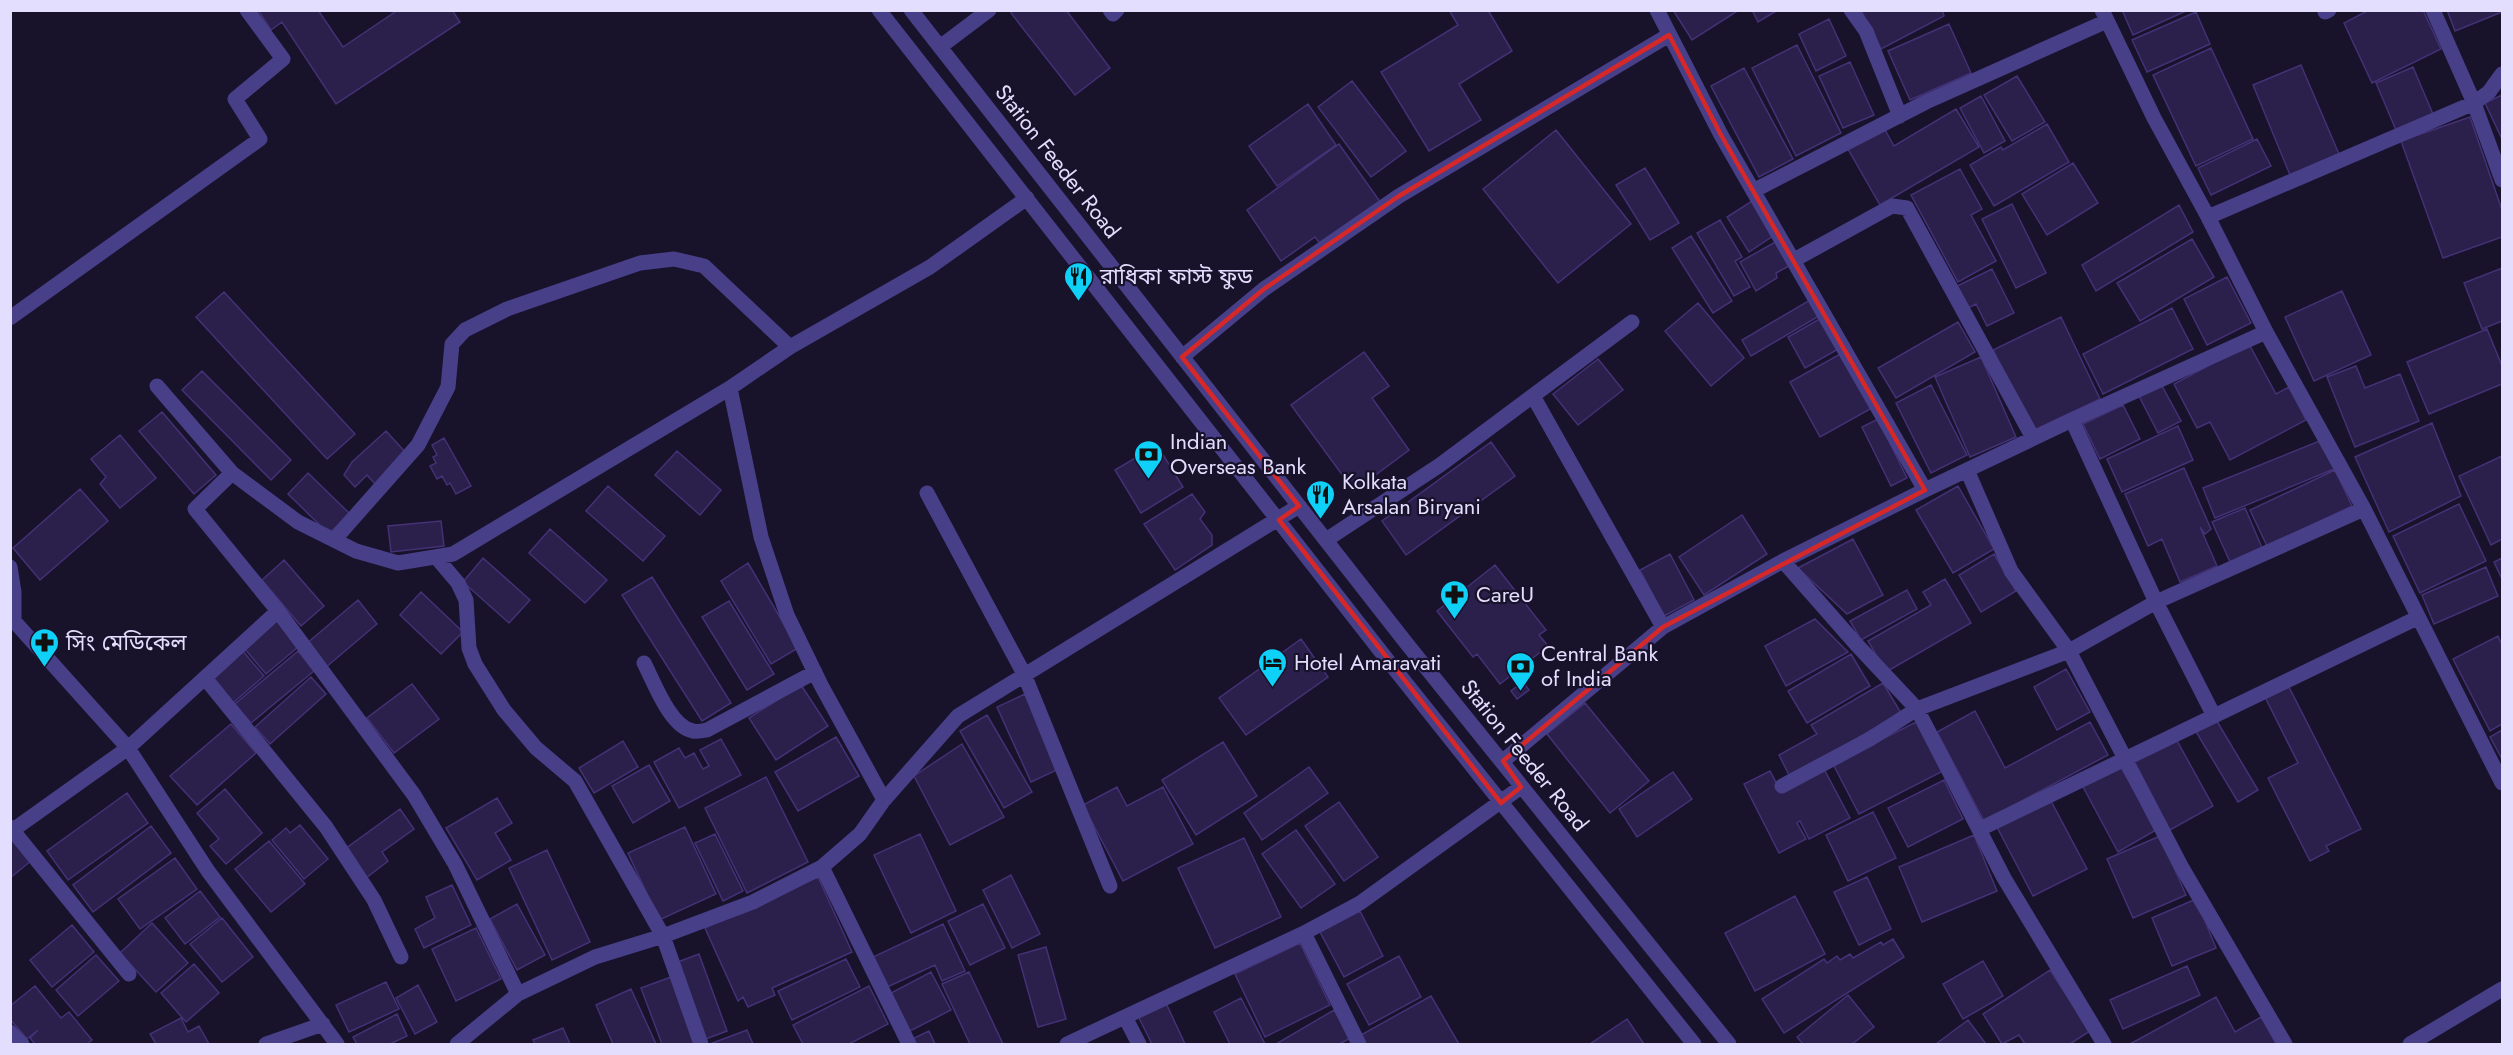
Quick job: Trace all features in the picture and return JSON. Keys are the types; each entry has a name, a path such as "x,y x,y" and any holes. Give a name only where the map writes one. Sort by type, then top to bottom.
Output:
{"street":[{"path":"10,318 260,139 235,99 283,59 247,10"},
{"path":"879,10 1501,803 1694,1044"},
{"name":"Station Feeder Road","path":"911,10 1299,506 1503,761 1521,787 1729,1044"},
{"path":"940,47 989,10"},
{"path":"1110,10 1113,14 1117,10"},
{"path":"1657,10 1721,135 1925,490"},
{"path":"1851,10 1866,31 1900,116"},
{"path":"2433,10 2474,103 2502,180"},
{"path":"1753,191 1926,102 2105,16 2154,118 2208,217 2266,332 2364,509 2502,783"},
{"path":"1182,357 1263,289 1399,196 1669,35"},
{"path":"2208,217 2474,103 2489,92 2502,74"},
{"path":"157,386 232,472 298,522 356,551 398,563 453,554 730,388 790,348 930,267 1027,198"},
{"path":"1794,260 1892,206 1906,208 2033,438"},
{"path":"334,540 418,446 448,387 452,344 465,330 507,309 640,263 674,259 704,266 790,348"},
{"path":"1326,540 1440,465 1632,322"},
{"path":"1503,761 1663,627 1782,561 1925,490 2266,332"},
{"path":"730,388 761,537 787,615 884,800"},
{"path":"1533,396 1663,627"},
{"path":"2072,420 2156,602 2214,716"},
{"path":"1967,470 2011,571 2069,651 2181,866 2285,1044"},
{"path":"232,472 195,509 278,611 414,795 455,864 518,994"},
{"path":"927,494 1024,674 1110,886"},
{"path":"457,1044 518,994 595,957 663,936 753,902 822,867 860,834 884,800 958,716 1299,506"},
{"path":"1782,786 1870,739 1917,709 2069,651 2156,602 2364,509"},
{"path":"436,557 458,583 466,600 469,648 475,664 504,710 536,748 576,781 663,936 701,1044"},
{"path":"1782,561 1917,709 2004,878 2104,1044"},
{"path":"10,567 14,592 12,620 128,748 208,871 337,1044"},
{"path":"129,974 11,828 128,748 278,611"},
{"path":"1980,829 2417,618"},
{"path":"644,663 670,714 681,727 694,732 707,730 815,672"},
{"path":"205,678 326,827 374,900 401,957"},
{"path":"1067,1044 1304,933 1360,903 1521,787"},
{"path":"822,867 909,1044"},
{"path":"1304,933 1359,1044"},
{"path":"2410,1044 2502,989"},
{"path":"1125,1017 1139,1044"},
{"path":"266,1044 323,1024"},
{"path":"10,1032 22,1044"}],"highlighted area":[{"path":"1669,35 1721,135 1925,490 1663,627 1503,761 1521,787 1501,803 1279,520 1299,506 1182,357 1264,289 1399,196"}],"building":[{"path":"258,10 318,10 343,47 398,10 452,10 460,22 336,104 282,22 271,30"},
{"path":"1015,10 1066,10 1110,68 1075,95 1011,13"},
{"path":"1449,10 1488,10 1512,51 1459,84 1481,120 1429,151 1381,72 1458,25"},
{"path":"1673,10 1739,10 1692,40"},
{"path":"1752,10 1778,10 1758,22"},
{"path":"1861,10 1942,10 1944,16 1881,49"},
{"path":"2122,10 2188,10 2133,35"},
{"path":"2369,10 2423,10 2441,49 2372,83 2344,23"},
{"path":"2447,10 2502,10 2502,12 2455,31"},
{"path":"2196,12 2210,44 2147,72 2132,40"},
{"path":"1829,19 1846,56 1816,71 1799,34"},
{"path":"1949,24 1971,73 1910,100 1888,51"},
{"path":"1797,45 1841,133 1796,156 1752,68"},
{"path":"2211,48 2253,139 2196,166 2153,75"},
{"path":"1850,62 1874,115 1843,128 1819,76"},
{"path":"2301,65 2339,154 2290,175 2253,85"},
{"path":"2413,67 2433,114 2396,130 2376,83"},
{"path":"1744,68 1793,159 1759,177 1711,86"},
{"path":"2017,76 2045,122 2012,141 1984,95"},
{"path":"1352,81 1406,151 1371,177 1318,107"},
{"path":"2502,95 2502,139 2485,103"},
{"path":"1981,96 2005,141 1984,153 1960,108"},
{"path":"1308,104 1336,145 1277,186 1249,146"},
{"path":"1956,109 1979,147 1880,205 1848,149 1884,128 1894,146"},
{"path":"2470,117 2502,210 2502,237 2443,258 2401,141"},
{"path":"2047,124 2069,162 1994,206 1970,165 2001,147 2003,150"},
{"path":"1556,130 1631,224 1558,283 1483,189"},
{"path":"2257,139 2271,166 2211,195 2198,168"},
{"path":"1339,144 1381,203 1321,245 1315,237 1281,261 1247,210"},
{"path":"2073,163 2098,203 2047,235 2022,194"},
{"path":"1645,168 1679,223 1650,240 1616,185"},
{"path":"1960,169 1982,209 1971,215 1996,261 1958,282 1911,195"},
{"path":"1752,201 1773,236 1749,252 1727,217"},
{"path":"2012,204 2046,273 2016,288 1982,219"},
{"path":"2179,205 2193,232 2096,291 2082,265"},
{"path":"1720,220 1742,257 1735,261 1750,287 1734,296 1697,233"},
{"path":"1691,236 1732,301 1713,313 1672,248"},
{"path":"2192,239 2214,277 2140,321 2117,283"},
{"path":"1777,241 1791,265 1776,273 1777,278 1756,291 1740,262"},
{"path":"2502,268 2502,321 2482,329 2464,283"},
{"path":"1992,269 2014,313 1987,326 1976,304 1966,309 1955,287"},
{"path":"2227,277 2251,323 2207,345 2184,299"},
{"path":"2342,291 2371,355 2314,381 2285,317"},
{"path":"224,292 355,434 327,459 196,317"},
{"path":"1810,300 1819,316 1751,356 1742,340"},
{"path":"1698,303 1744,358 1711,386 1665,331"},
{"path":"2172,308 2193,349 2103,394 2083,354"},
{"path":"1823,317 1840,348 1805,368 1788,337"},
{"path":"2061,317 2100,399 2032,431 1993,350"},
{"path":"1958,322 1975,352 1896,398 1878,368"},
{"path":"2487,329 2502,366 2502,384 2429,414 2407,362"},
{"path":"2249,344 2276,394 2289,387 2306,420 2230,460 2210,422 2197,428 2174,384"},
{"path":"1364,352 1389,386 1372,398 1409,450 1354,491 1291,405"},
{"path":"1842,353 1872,408 1820,437 1790,382"},
{"path":"1981,357 2016,437 1970,457 1935,377"},
{"path":"1598,359 1623,390 1578,425 1553,394"},
{"path":"2356,366 2365,388 2400,374 2419,421 2355,447 2327,377"},
{"path":"202,371 291,460 271,480 182,390"},
{"path":"2161,384 2181,421 2158,433 2139,396"},
{"path":"1931,385 1967,455 1931,473 1896,403"},
{"path":"2123,405 2140,439 2100,459 2083,424"},
{"path":"162,412 216,475 194,494 139,431"},
{"path":"1878,419 1907,478 1891,486 1862,427"},
{"path":"2432,423 2461,496 2389,532 2355,457"},
{"path":"2178,426 2193,460 2122,492 2107,459"},
{"path":"386,431 407,454 375,484 367,475 355,487 344,475 352,462"},
{"path":"120,435 156,478 120,508 100,484 106,477 91,459"},
{"path":"444,438 471,486 456,494 450,483 447,485 442,476 437,479 430,466 436,463 433,457 437,455 432,445"},
{"path":"2322,440 2334,469 2215,518 2203,488"},
{"path":"1491,442 1515,476 1406,555 1382,521"},
{"name":"Indian Overseas Bank","path":"1157,445 1183,487 1141,513 1115,470"},
{"path":"677,451 721,490 700,515 655,475"},
{"path":"2502,456 2502,539 2491,545 2459,476"},
{"path":"2184,468 2211,529 2205,534 2200,527 2217,566 2180,582 2162,539 2148,546 2125,494"},
{"path":"2335,470 2352,506 2267,546 2250,510"},
{"path":"308,473 349,513 329,534 288,494"},
{"path":"608,486 665,536 643,561 586,511"},
{"path":"1958,486 1994,549 1953,573 1916,510"},
{"path":"80,489 108,521 40,580 13,548"},
{"path":"1192,494 1205,512 1200,519 1212,535 1212,545 1175,570 1144,524"},
{"path":"2459,504 2486,561 2420,593 2393,536"},
{"path":"2245,508 2263,550 2231,564 2212,522"},
{"path":"1742,515 1767,554 1704,595 1679,557"},
{"path":"441,521 444,546 391,552 388,526"},
{"path":"550,529 607,580 585,603 529,553"},
{"path":"1853,539 1883,595 1847,614 1798,568"},
{"path":"1670,554 1694,600 1664,616 1640,570"},
{"path":"1994,554 2016,591 1981,612 1959,575"},
{"path":"483,558 530,600 509,623 463,582"},
{"path":"2502,558 2502,579 2494,562"},
{"path":"284,560 324,606 301,626 262,580"},
{"path":"748,563 798,648 771,664 721,581"},
{"path":"1495,565 1546,630 1539,635 1548,646 1500,684 1477,654 1473,657 1437,611"},
{"path":"2486,567 2498,596 2434,624 2422,595"},
{"path":"652,577 731,703 702,721 622,595"},
{"path":"1945,579 1971,623 1886,672 1868,641 1931,605 1923,592"},
{"path":"1907,590 1917,609 1861,640 1850,621"},
{"path":"421,592 463,632 441,654 400,615"},
{"path":"358,600 377,624 325,668 306,644"},
{"path":"729,601 774,674 747,690 702,617"},
{"path":"1815,619 1848,652 1786,686 1765,646"},
{"path":"276,620 298,647 266,674 244,648"},
{"path":"2498,636 2502,645 2502,724 2490,731 2453,659"},
{"name":"Hotel Amaravati","path":"1301,639 1328,677 1246,735 1219,698"},
{"path":"242,650 264,676 233,703 211,677"},
{"path":"298,651 314,671 251,723 235,704"},
{"path":"1851,654 1870,686 1807,723 1788,691"},
{"path":"2066,669 2090,712 2057,730 2034,687"},
{"path":"311,677 326,694 270,744 255,727"},
{"name":"Central Bank of India","path":"1523,682 1529,690 1517,699 1511,691"},
{"path":"1883,683 1901,713 1790,777 1779,755 1817,734 1811,725"},
{"path":"412,684 439,719 394,753 367,718"},
{"path":"801,685 828,726 776,760 749,718"},
{"path":"2288,685 2361,829 2326,846 2329,851 2310,861 2268,778 2298,763 2265,697"},
{"path":"1025,694 1059,769 1031,782 997,707"},
{"path":"1585,703 1649,781 1610,813 1547,734"},
{"path":"1975,711 2005,768 2090,722 2108,755 1984,821 1937,732"},
{"path":"987,715 1032,792 1004,808 960,731"},
{"path":"2215,718 2258,790 2238,802 2195,730"},
{"path":"1920,720 1945,770 1859,814 1833,764"},
{"path":"231,724 256,753 197,805 170,776"},
{"path":"2502,730 2502,759 2490,737"},
{"path":"836,737 859,776 798,811 775,772"},
{"path":"2175,737 2213,806 2170,830 2132,761"},
{"path":"721,739 741,775 679,808 654,762 679,748 685,758 694,753 703,769 709,766 700,750"},
{"path":"623,741 638,767 594,793 579,768"},
{"path":"1223,742 1257,796 1196,835 1162,780"},
{"path":"962,744 1004,817 950,845 914,776"},
{"path":"2119,764 2156,830 2118,852 2082,785"},
{"path":"649,765 670,801 633,823 612,786"},
{"path":"1309,767 1328,793 1262,840 1244,813"},
{"path":"1824,769 1850,818 1809,839 1800,821 1797,823 1806,839 1779,853 1744,784 1770,771 1781,792"},
{"path":"1673,772 1692,799 1637,837 1619,809"},
{"path":"766,777 808,862 747,893 705,808"},
{"path":"1944,780 1963,819 1908,847 1888,808"},
{"path":"1117,787 1127,806 1163,787 1193,844 1123,881 1083,805"},
{"path":"225,789 262,833 226,864 210,846 219,839 197,813"},
{"path":"127,793 148,823 68,880 47,851"},
{"path":"497,798 512,823 495,833 511,860 477,880 446,828"},
{"path":"2050,799 2087,869 2033,896 1997,827"},
{"path":"1339,802 1378,857 1344,881 1305,826"},
{"path":"400,809 414,829 382,852 388,861 366,878 345,849"},
{"path":"1873,812 1896,858 1848,881 1826,835"},
{"path":"300,825 328,859 304,879 272,840 286,828 290,833"},
{"path":"151,826 171,853 93,912 73,885"},
{"path":"685,827 716,894 659,920 628,853"},
{"path":"1296,830 1335,884 1301,908 1262,854"},
{"path":"715,834 743,891 723,901 695,843"},
{"path":"920,834 956,911 911,933 874,855"},
{"path":"1974,835 1997,891 1922,922 1899,867"},
{"path":"2160,836 2186,895 2133,918 2107,859"},
{"path":"10,837 31,861 10,878"},
{"path":"1244,838 1281,917 1215,948 1178,868"},
{"path":"269,841 305,884 271,912 235,869"},
{"path":"547,850 590,942 552,960 509,868"},
{"path":"175,858 197,889 140,929 118,899"},
{"path":"1011,875 1040,934 1012,948 983,890"},
{"path":"818,877 852,952 772,988 775,995 748,1007 743,997 738,1001 705,928"},
{"path":"1867,877 1891,929 1859,945 1834,892"},
{"path":"452,885 471,925 424,948 415,929 435,918 426,897"},
{"path":"200,891 220,917 185,944 165,918"},
{"path":"1795,896 1825,954 1755,991 1725,933"},
{"path":"2196,899 2216,948 2172,966 2152,918"},
{"path":"517,904 545,955 517,970 490,919"},
{"path":"983,904 1005,948 970,965 948,921"},
{"path":"1360,911 1383,956 1344,977 1320,932"},
{"path":"222,918 253,957 222,982 190,944"},
{"path":"152,923 188,963 156,992 120,953"},
{"path":"943,924 965,971 942,981 935,965 885,988 871,958"},
{"path":"72,925 94,952 52,987 30,960"},
{"path":"476,928 501,979 456,1001 432,949"},
{"path":"1893,939 1904,957 1784,1033 1762,999 1824,959 1827,963 1837,956 1840,960 1850,954 1853,958 1881,942 1883,945"},
{"path":"1300,943 1330,1005 1265,1037 1235,974"},
{"path":"1046,947 1066,1019 1038,1027 1018,955"},
{"path":"699,954 727,1031 703,1040 675,963"},
{"path":"96,955 119,981 78,1016 56,990"},
{"path":"1399,956 1421,997 1369,1025 1347,984"},
{"path":"846,959 860,987 792,1020 778,991"},
{"path":"1983,961 2003,996 1963,1019 1943,984"},
{"path":"194,964 219,993 186,1022 161,993"},
{"path":"2187,966 2200,995 2123,1029 2110,1000"},
{"path":"2050,970 2090,1031 2070,1044 2025,1044 2019,1035 2002,1044 1983,1014"},
{"path":"931,972 951,1010 910,1031 891,993"},
{"path":"969,972 1003,1044 970,1044 942,984"},
{"path":"671,977 696,1044 662,1044 641,988"},
{"path":"386,982 399,1009 349,1032 336,1005"},
{"path":"418,985 437,1022 415,1034 396,998"},
{"path":"35,986 61,1018 69,1012 92,1040 87,1044 35,1044 30,1038 38,1030 27,1039 10,1019 10,1006"},
{"path":"869,986 888,1024 849,1044 803,1044 793,1025"},
{"path":"631,989 656,1044 613,1044 596,1005"},
{"path":"1848,995 1874,1027 1852,1044 1803,1044 1797,1037"},
{"path":"1431,996 1459,1044 1366,1044 1361,1035"},
{"path":"2216,997 2235,1032 2261,1017 2276,1044 2130,1044"},
{"path":"1241,998 1265,1044 1230,1044 1214,1012"},
{"path":"1165,1001 1185,1044 1152,1044 1137,1014"},
{"path":"1334,1010 1351,1038 1339,1044 1276,1044"},
{"path":"397,1014 407,1036 390,1044 357,1044 353,1037"},
{"path":"181,1018 188,1032 199,1026 209,1044 156,1044 150,1034"},
{"path":"1627,1019 1644,1044 1590,1044"},
{"path":"1968,1020 1986,1044 1936,1044"},
{"path":"563,1028 570,1044 535,1044 533,1040"},
{"path":"747,1030 753,1044 710,1044"},
{"path":"929,1031 935,1044 913,1044 910,1040"}],"place":[{"name":"রাধিকা ফাস্ট ফুড","path":"1079,302"},
{"name":"Indian Overseas Bank","path":"1149,480"},
{"name":"Kolkata Arsalan Biryani","path":"1321,520"},
{"name":"CareU","path":"1455,620"},
{"name":"সিং মেডিকেল","path":"45,668"},
{"name":"Hotel Amaravati","path":"1273,688"},
{"name":"Central Bank of India","path":"1520,692"}]}
